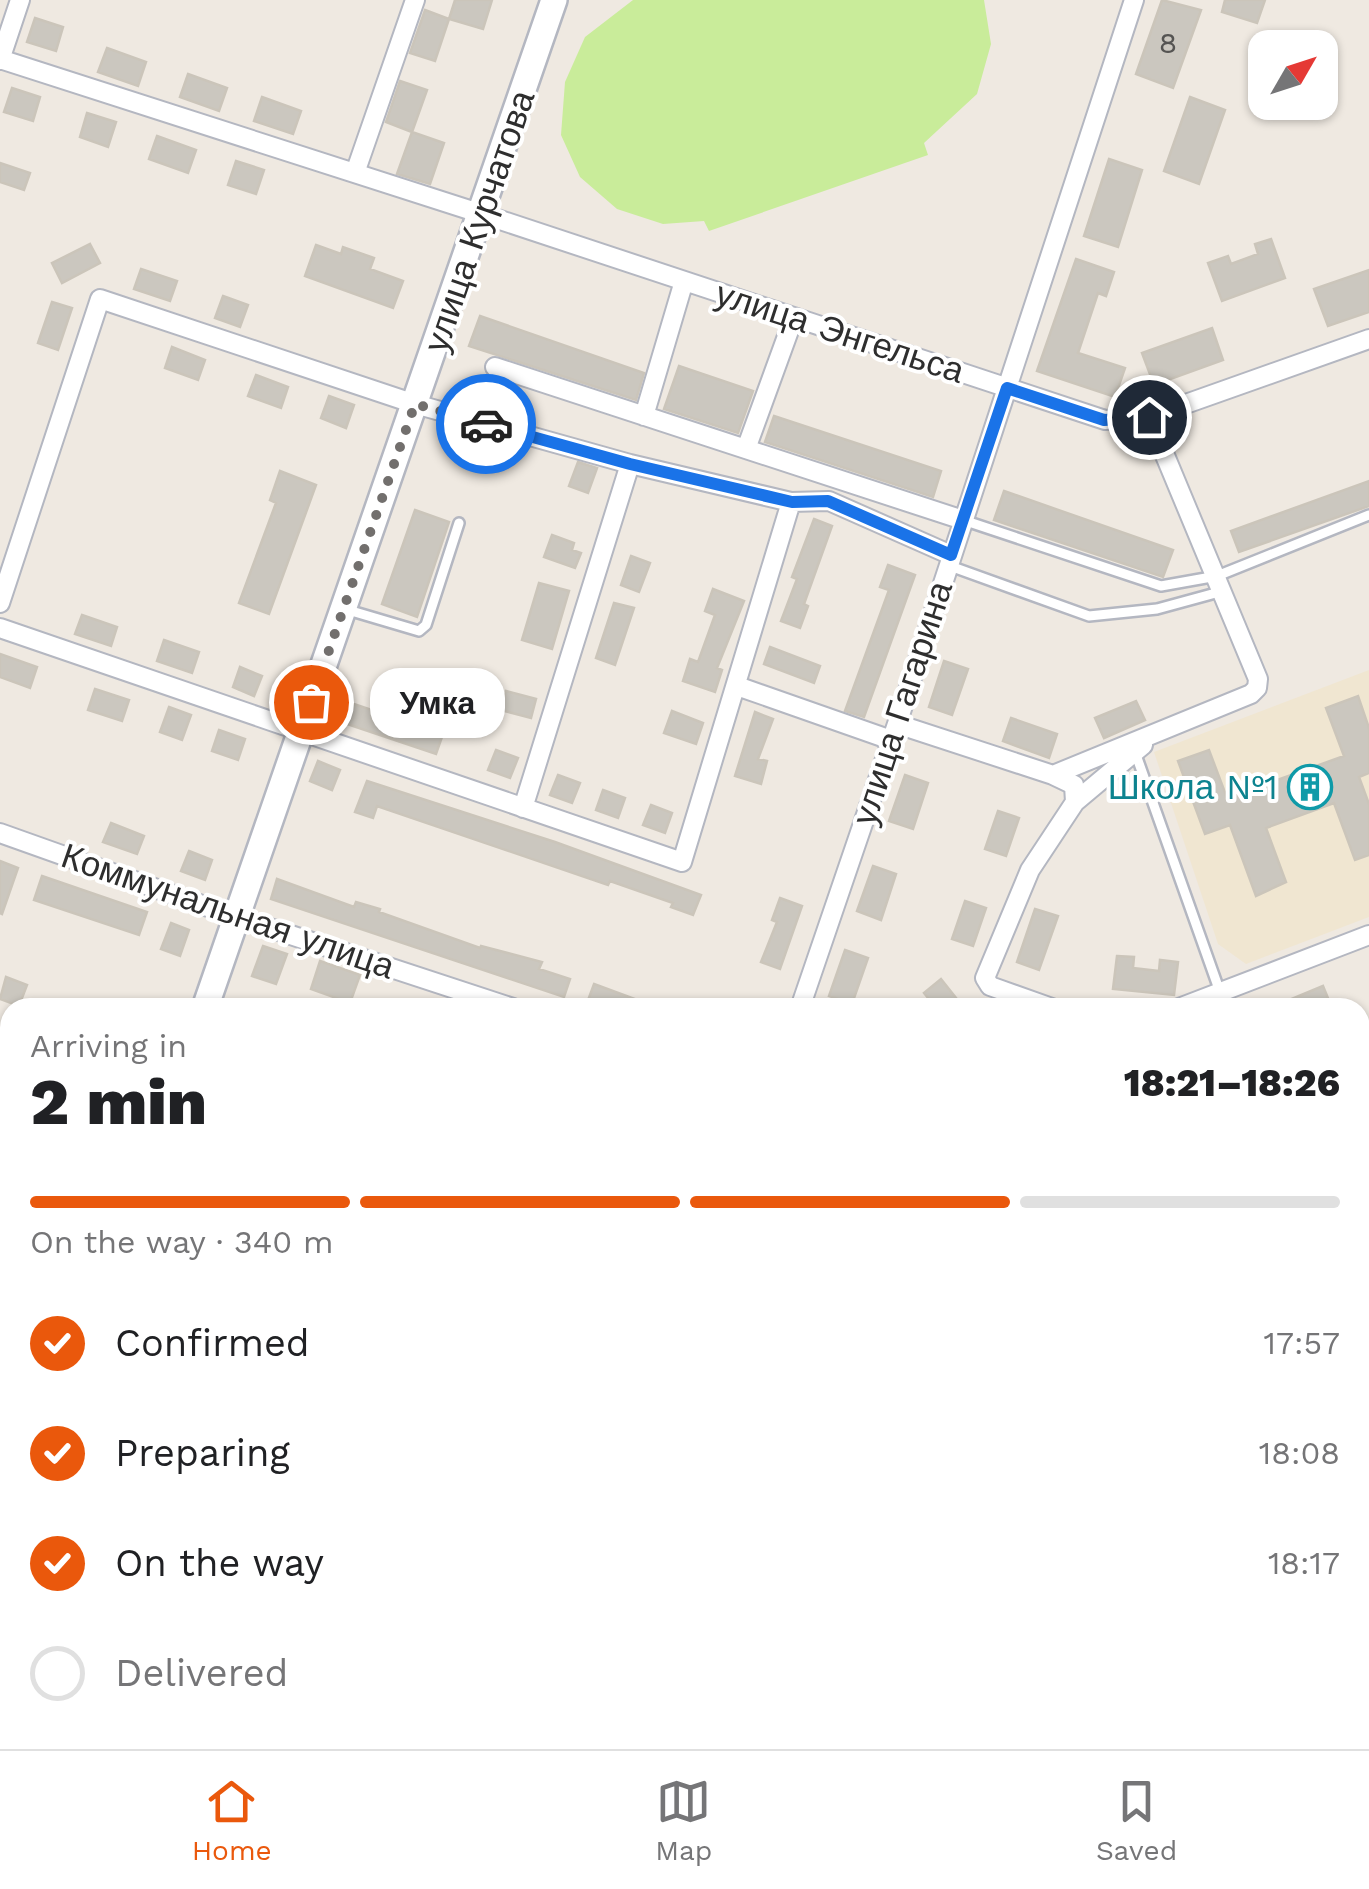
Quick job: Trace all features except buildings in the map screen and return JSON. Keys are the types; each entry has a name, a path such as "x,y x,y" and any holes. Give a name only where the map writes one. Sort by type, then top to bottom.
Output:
{"street":[{"path":"0,59 20,0"},
{"path":"355,173 415,0"},
{"name":"улица Курчатова","path":"208,998 554,0"},
{"name":"улица Гагарина","path":"803,998 1134,0"},
{"name":"улица Энгельса","path":"0,59 1104,420 1149,417 1369,339"},
{"path":"644,416 684,281"},
{"path":"0,603 100,299 415,404 630,464 792,502 828,501 949,560"},
{"path":"746,449 794,317"},
{"path":"495,367 963,520"},
{"path":"1052,774 1156,734 1257,688 1258,679 1149,417"},
{"path":"523,808 630,464"},
{"path":"0,628 682,862 792,502"},
{"path":"737,686 1052,774 1074,785 1075,802"},
{"path":"1024,998 990,986 985,978 1030,870 1075,802 1156,734"},
{"name":"Коммунальная улица","path":"0,833 482,998"},
{"path":"1205,998 1369,935"}],"lane":[{"path":"949,560 1089,616 1157,609 1369,514"},
{"path":"963,520 1161,586 1220,584"},
{"path":"346,609 419,631 426,626 459,523"},
{"path":"1135,752 1220,992"}],"shaded area":[{"path":"1369,670 1369,917 1246,964 1218,944 1154,752"}],"green space":[{"path":"633,0 984,0 991,44 977,94 924,143 928,155 709,231 704,221 663,224 617,209 580,177 561,135 565,82 585,37"}],"way so far":[{"path":"311,702 415,404 486,424"}],"place":[{"name":"Умка","path":"311,702"},
{"name":"Школа №1","path":"1310,787"}],"route":[{"path":"486,424 630,464 792,502 828,501 951,555 1007,388 1104,420 1149,417"}]}
